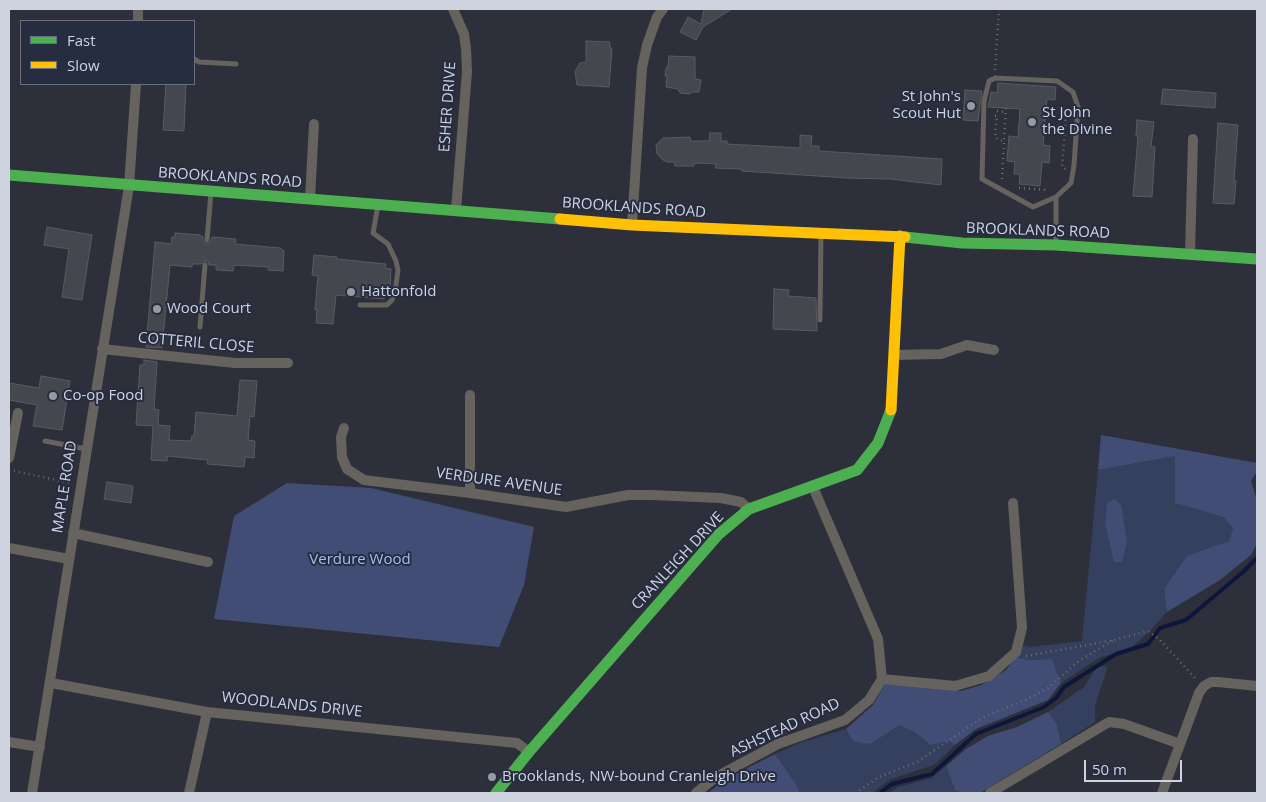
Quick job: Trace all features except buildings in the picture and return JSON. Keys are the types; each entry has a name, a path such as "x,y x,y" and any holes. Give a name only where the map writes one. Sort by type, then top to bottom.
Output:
{"street":[{"name":"ESHER DRIVE","path":"453,9 464,34 466,56 456,210"},
{"path":"632,225 642,68 647,45 657,17 663,9"},
{"name":"MAPLE ROAD","path":"32,793 51,684 86,449 129,186 136,85"},
{"path":"310,199 314,124"},
{"path":"1190,254 1193,139"},
{"name":"BROOKLANDS ROAD","path":"9,175 632,225 900,236 962,243 1056,245 1257,259"},
{"name":"CRANLEIGH DRIVE","path":"496,793 529,752 719,534 749,509 857,470 878,444 891,414 900,236"},
{"path":"894,355 941,354 966,345 994,350"},
{"name":"COTTERIL CLOSE","path":"102,349 235,363 288,364"},
{"path":"470,395 470,493"},
{"path":"9,458 18,413"},
{"name":"VERDURE AVENUE","path":"344,428 341,437 342,457 347,469 364,480 566,507 628,495 721,498 741,502 749,509"},
{"path":"813,487 878,639 882,679 955,686 989,676 1016,652 1022,628 1013,503"},
{"path":"74,533 208,562"},
{"path":"9,548 69,559"},
{"name":"ASHSTEAD ROAD","path":"696,793 716,777 778,744 844,720 869,700 882,679"},
{"path":"1162,793 1199,693 1204,686 1211,682 1218,682 1257,686"},
{"name":"WOODLANDS DRIVE","path":"51,684 206,712 517,743 529,752"},
{"path":"189,793 206,712"},
{"path":"990,793 1109,722 1124,724 1180,744"},
{"path":"9,742 40,747"}],"lane":[{"path":"195,60 236,64"},
{"path":"995,78 1057,81 1073,92 1078,107 1071,183 1056,197 1033,207 982,180 984,101 989,81 995,78"},
{"path":"207,240 211,192"},
{"path":"1056,197 1056,245"},
{"path":"360,305 387,305 392,300 395,292 398,270 396,261 388,244 373,233 378,204"},
{"path":"820,320 821,233"},
{"path":"200,327 205,265"},
{"path":"45,441 86,449"}],"path":[{"path":"995,78 999,9"},
{"path":"1002,185 1006,106"},
{"path":"997,111 1006,112"},
{"path":"1063,169 1066,114 1068,113"},
{"path":"995,116 997,116 995,136 998,140 1004,142"},
{"path":"1010,188 1064,190"},
{"path":"9,470 81,485"},
{"path":"1016,652 1028,657 1114,640 1148,631 1160,639 1204,686"},
{"path":"855,793 881,776 917,762 982,718 1048,688 1080,660 1114,640"}],"shaded area":[{"path":"1175,456 1175,503 1223,517 1233,528 1229,541 1212,548 1164,589 1167,612 1132,647 1099,658 1061,683 1052,659 1028,660 1016,657 1022,645 1031,647 1082,641 1098,470"},
{"path":"1108,666 1095,705 1095,722 1061,744 1057,724 1048,712 1084,687 1097,667"},
{"path":"899,725 914,732 931,745 949,741 955,745 934,765 891,779 872,793 800,793 775,754 802,742 846,729 855,742 871,744"},
{"path":"946,766 955,790 961,793 889,793 898,787 931,778"}],"green space":[{"path":"1101,435 1257,463 1257,471 1251,481 1257,500 1257,543 1251,555 1220,580 1167,612 1164,589 1187,556 1229,541 1233,528 1223,517 1175,503 1175,456 1098,470"},
{"name":"Verdure Wood","path":"287,483 371,488 534,527 524,585 499,647 214,619 234,516"},
{"path":"1115,499 1121,505 1127,542 1122,562 1114,562 1105,523 1107,503"},
{"path":"1016,657 1028,660 1052,659 1061,683 1048,700 976,729 955,745 949,741 931,745 914,732 899,725 871,744 854,742 846,729 873,705 885,684 900,683 961,691 981,685 1006,670"},
{"path":"1048,712 1057,724 1061,744 980,793 961,793 955,790 946,766 966,749 988,736 1017,727"},
{"path":"775,754 800,793 708,793 726,779"}],"waterway":[{"path":"880,793 892,784 932,774 976,734 1044,707 1056,698 1064,687 1116,654 1148,644 1160,628 1186,620 1257,558"}],"traffic: fast":[{"path":"9,175 560,219"},
{"path":"905,237 962,243 1056,245 1257,259"},
{"path":"496,793 529,752 719,534 749,509 857,470 878,443 891,410"}],"traffic: slow":[{"path":"560,219 632,225 905,237"},
{"path":"891,410 900,236"}],"place":[{"name":"St John's Scout Hut","path":"971,106"},
{"name":"St John the Divine","path":"1032,122"},
{"name":"Hattonfold","path":"351,292"},
{"name":"Wood Court","path":"157,309"},
{"name":"Co-op Food","path":"53,396"},
{"name":"Brooklands, NW-bound Cranleigh Drive","path":"492,777"}]}
